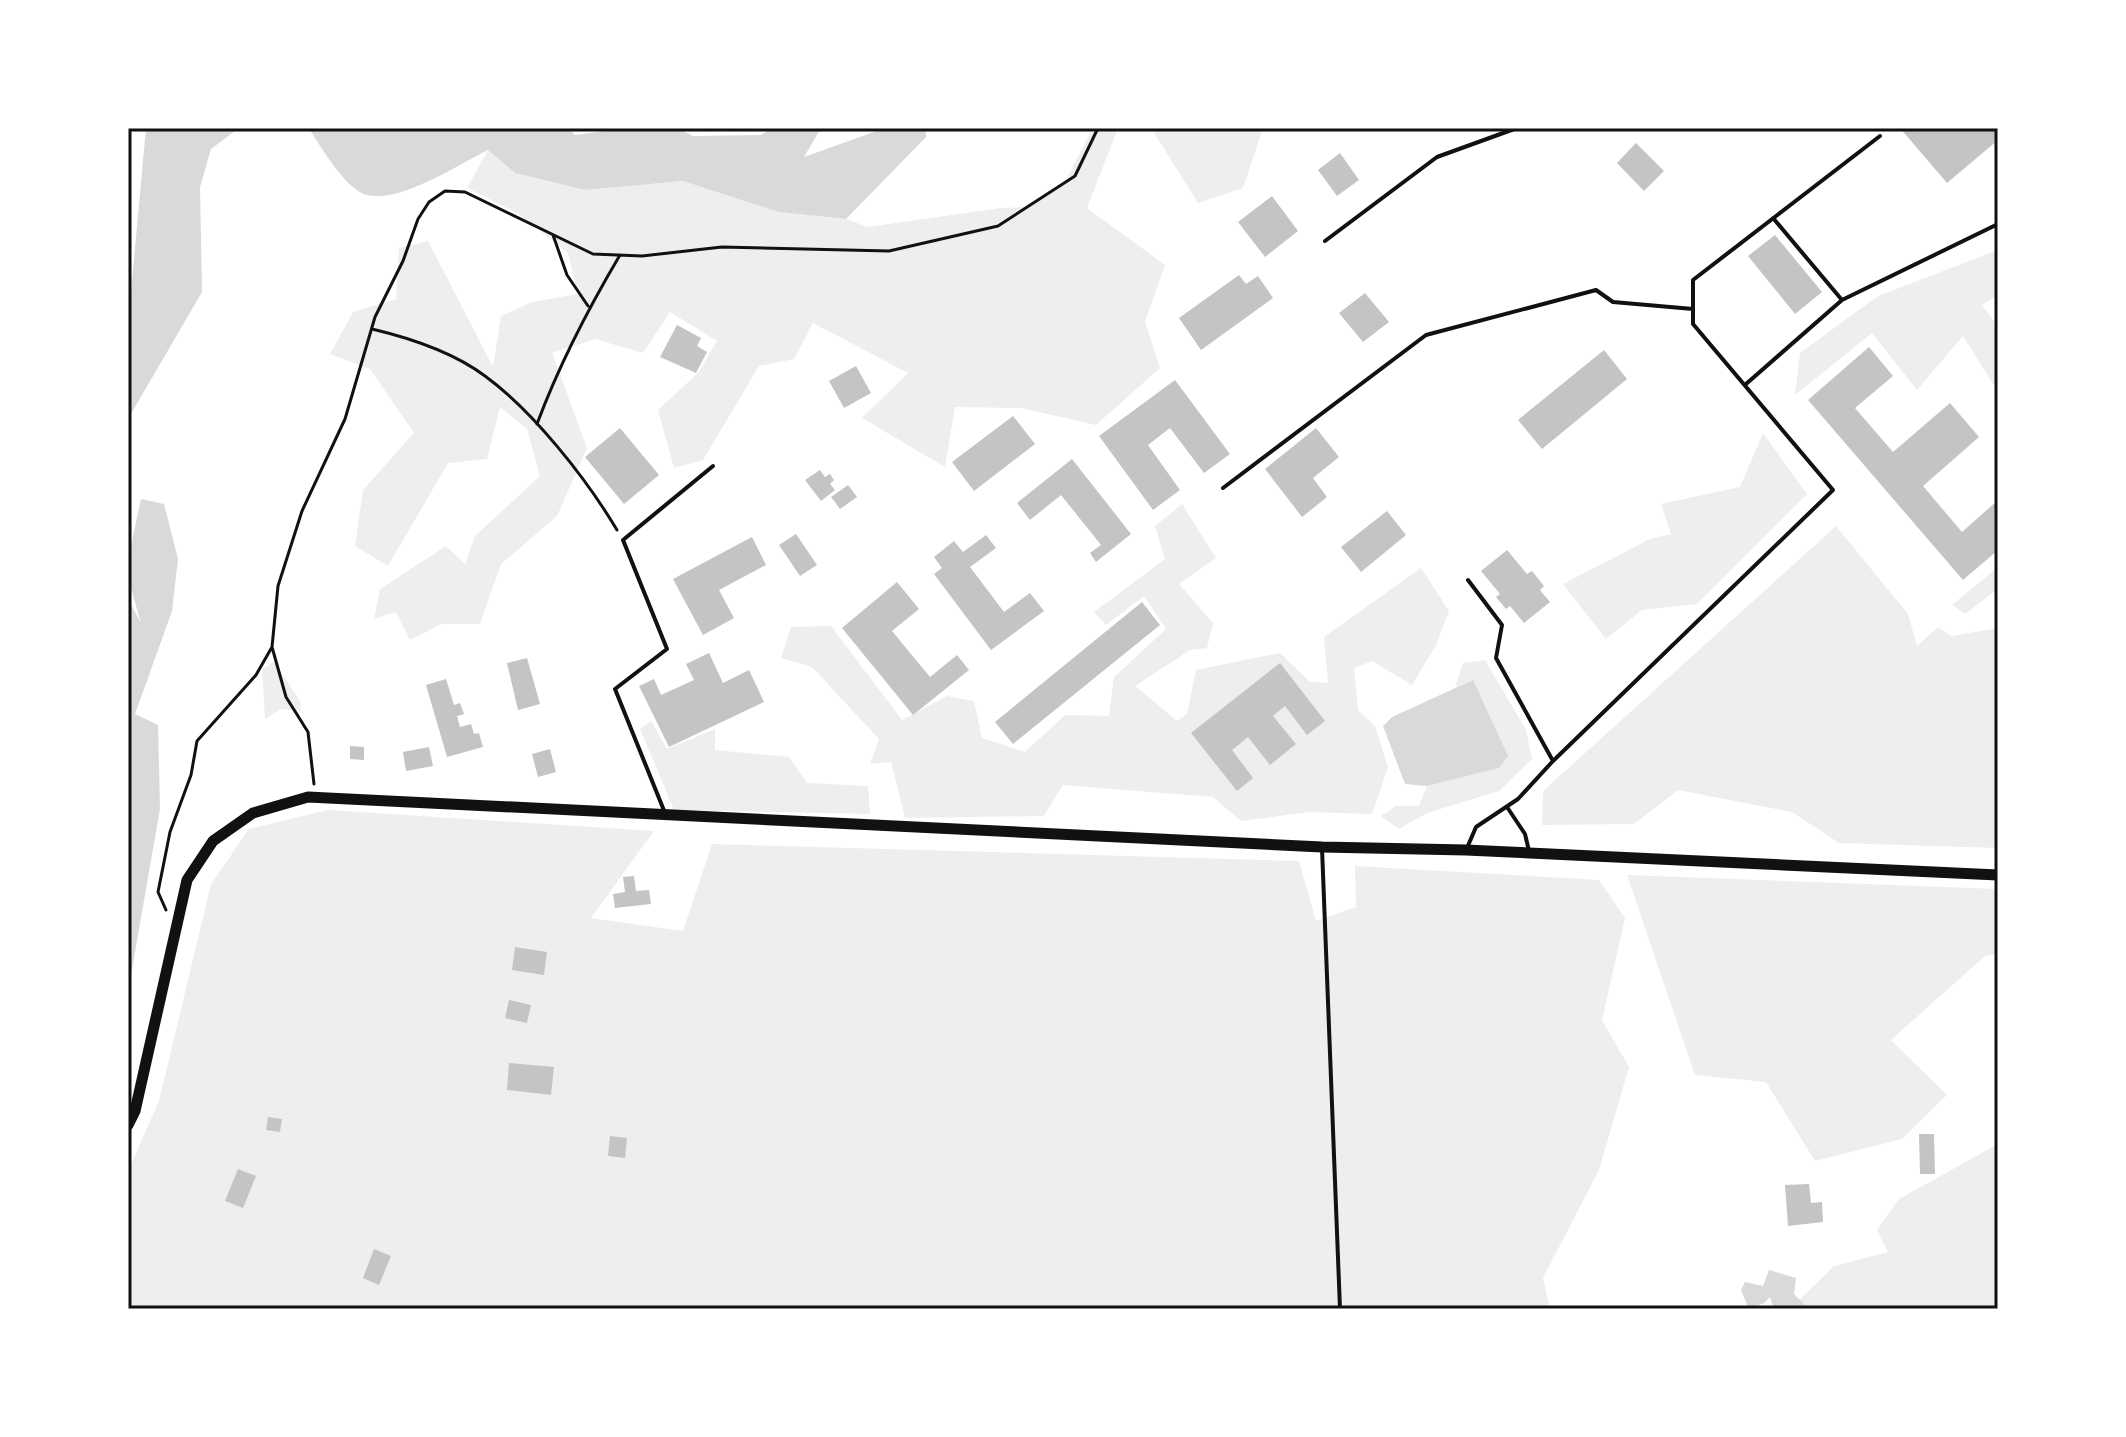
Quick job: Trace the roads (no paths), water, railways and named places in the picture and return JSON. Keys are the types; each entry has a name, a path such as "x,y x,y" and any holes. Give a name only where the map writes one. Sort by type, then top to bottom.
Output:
{"street":[{"path":"128,1125 135,1111 187,880 213,841 253,813 316,798 1322,847 1466,850 1998,875"}],"lane":[{"path":"1325,241 1437,157 1517,128"},
{"path":"1466,850 1476,827 1507,807 1833,490 1693,324 1693,280 1880,136"},
{"path":"1773,218 1842,300"},
{"path":"1746,384 1842,300 1998,224"},
{"path":"1223,488 1426,335 1596,290 1613,302 1693,309"},
{"path":"666,815 615,689 667,649 623,540 713,466"},
{"path":"1468,580 1502,625 1496,658 1553,761"},
{"path":"1507,807 1525,834 1529,853"},
{"path":"1322,847 1340,1309"}]}
